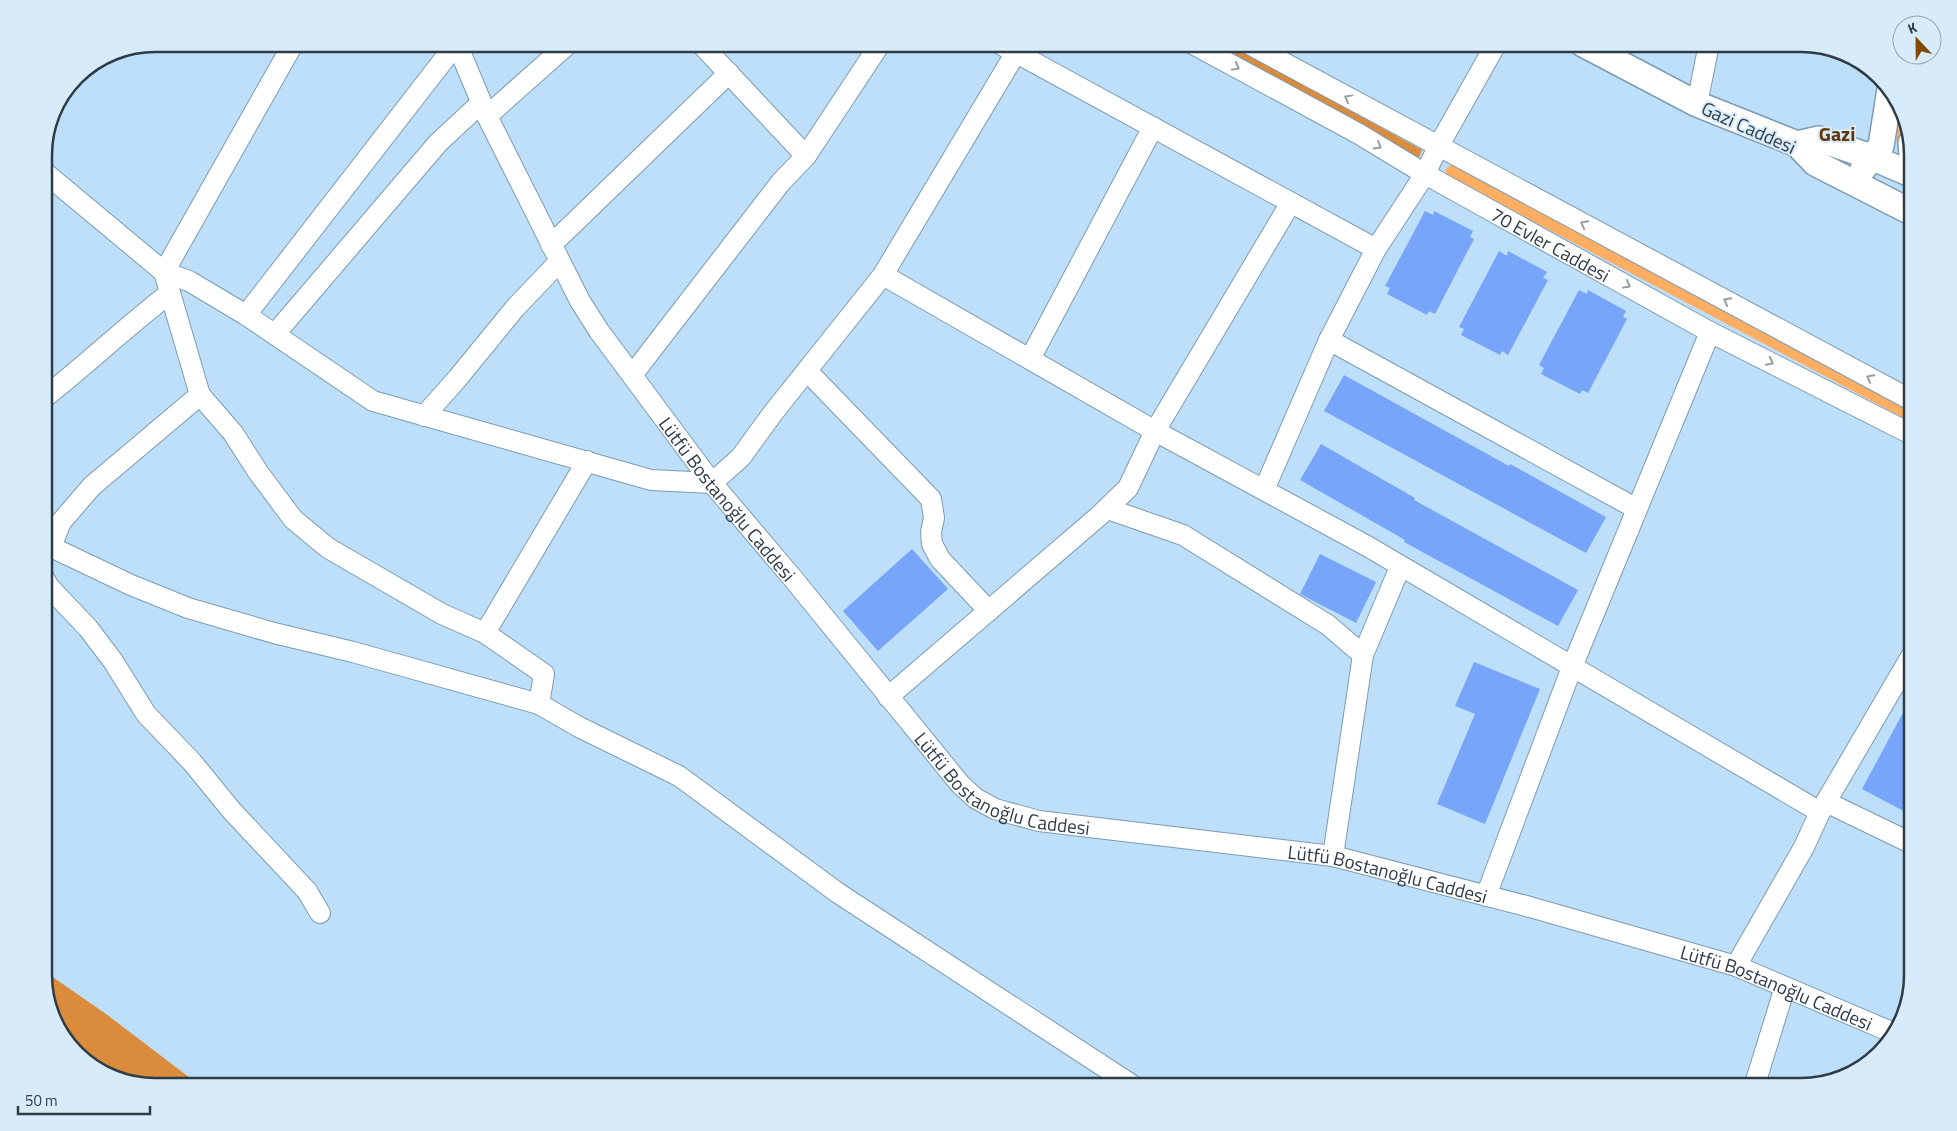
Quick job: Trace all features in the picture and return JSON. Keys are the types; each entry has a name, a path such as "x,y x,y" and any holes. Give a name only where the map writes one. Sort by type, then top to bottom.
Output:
{"main road":[{"name":"Gazi Caddesi","path":"1598,52 1697,104 1797,144 1815,163 1904,208"},
{"path":"1853,183 1881,146 1888,100"},
{"path":"1797,144 1819,139 1871,157 1904,171"}],"street":[{"path":"53,180 164,272 189,281 246,315 373,401 651,480 712,483 741,457 773,413 883,275 1009,52"},
{"path":"1022,52 1290,204 1376,249"},
{"name":"70 Evler Caddesi","path":"1208,52 1359,134 1425,174 1710,332 1904,430"},
{"name":"70 Evler Caddesi","path":"1264,52 1904,396"},
{"path":"1264,490 1329,340 1376,249 1425,174 1438,147 1491,52"},
{"path":"1697,104 1707,52"},
{"path":"288,53 164,272 200,395 233,433 258,472 293,518 328,548 442,614 485,633 544,674 538,704"},
{"path":"246,315 449,53"},
{"name":"Lütfü Bostanoğlu Caddesi","path":"460,53 484,110 555,254 580,301 599,331 633,374 712,483 795,581 960,784 976,798 994,809 1030,819 1333,856 1486,896 1736,966 1888,1031"},
{"path":"275,334 431,150 557,53"},
{"path":"710,53 806,156"},
{"path":"633,374 781,182 806,156 874,53"},
{"path":"424,416 515,308 555,254 729,73"},
{"path":"1030,359 1153,127"},
{"path":"888,697 1108,509 1128,488 1155,431 1290,204"},
{"path":"883,275 1155,431 1367,546 1572,667 1823,807 1904,840"},
{"path":"53,391 170,293"},
{"path":"1486,896 1572,667 1710,332"},
{"path":"1329,340 1637,509"},
{"path":"807,371 931,499 934,518 931,532 932,544 940,559 989,611"},
{"path":"53,538 61,522 92,486 200,395"},
{"path":"485,633 587,461"},
{"path":"1108,509 1183,535 1328,625 1363,655"},
{"path":"53,550 188,608 538,704 679,776 838,893 1121,1078"},
{"path":"1333,856 1363,655 1400,567"},
{"path":"53,591 88,628 113,661 146,714 192,762 232,811 307,891 320,913"},
{"path":"1736,966 1804,847 1823,807 1904,668"},
{"path":"1757,1078 1785,987"}],"shaded area":[{"path":"1220,52 1244,52 1422,150 1418,160"},
{"path":"1897,116 1902,133 1897,142 1894,139"},
{"path":"1452,164 1904,408 1904,418 1446,175 1446,169"},
{"path":"53,977 106,1014 190,1078 142,1078 129,1075 104,1065 87,1053 78,1044 63,1021 54,996"}],"building":[{"path":"1425,211 1433,215 1434,211 1473,231 1470,237 1474,239 1435,314 1429,311 1427,315 1387,294 1390,288 1385,286"},
{"path":"1499,251 1507,256 1508,251 1547,272 1543,278 1548,280 1508,355 1502,351 1500,355 1461,335 1464,329 1459,327"},
{"path":"1579,290 1587,294 1588,290 1626,311 1623,317 1627,319 1588,393 1582,390 1580,394 1541,374 1544,368 1539,365"},
{"path":"1344,375 1606,517 1586,553 1324,411"},
{"path":"1321,444 1415,498 1414,500 1578,590 1558,626 1404,542 1405,540 1300,480"},
{"path":"912,549 948,589 878,651 843,611"},
{"path":"1320,554 1376,582 1356,623 1300,594"},
{"path":"1474,662 1540,689 1485,824 1437,804 1475,714 1455,706"},
{"path":"1904,711 1904,811 1862,789"}],"district":[{"name":"Gazi","path":"1837,133"}]}
